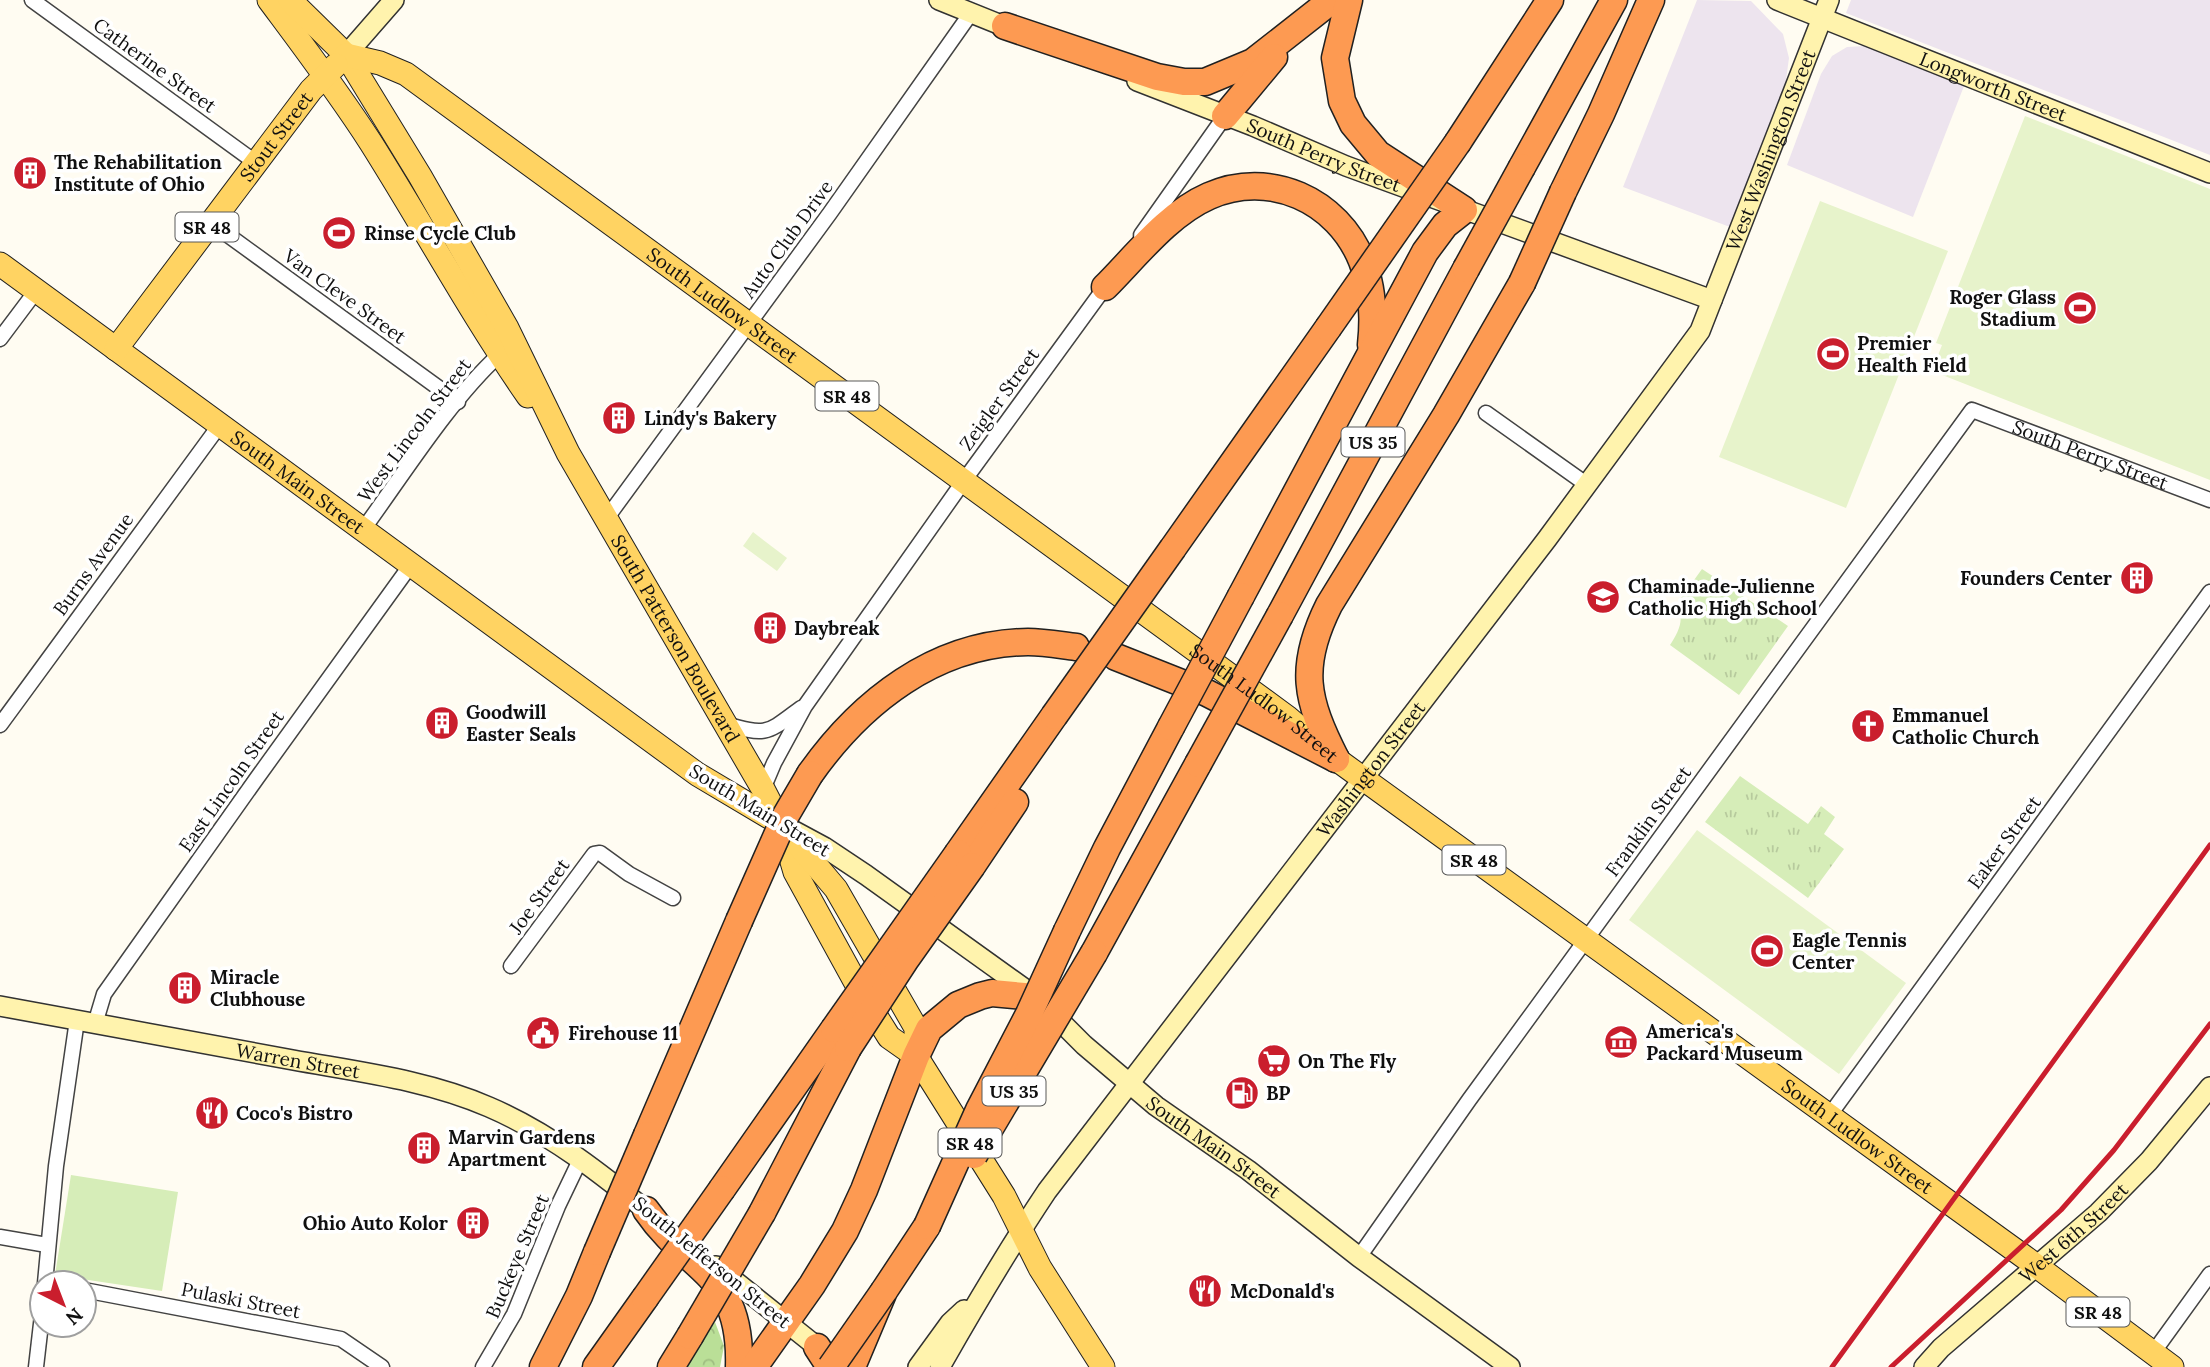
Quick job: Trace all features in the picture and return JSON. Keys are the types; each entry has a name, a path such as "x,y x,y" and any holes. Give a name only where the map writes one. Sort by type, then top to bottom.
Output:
{"highway":[{"path":"927,1226 979,1110 1020,1032 1112,837 1370,350 1430,243 1464,210 1378,154 1353,124 1342,101 1335,58 1349,0"},
{"path":"596,1367 722,1189 841,1039 965,860 1050,721 1458,142 1550,0"},
{"name":"US 35","path":"826,1360 884,1291 927,1226 1005,1105 1094,953 1614,0"},
{"path":"1005,26 1157,77 1184,82 1205,82 1253,62 1324,6"},
{"path":"1225,116 1271,61 1324,6"},
{"path":"1336,759 1313,706 1308,680 1310,653 1318,628 1329,605 1446,415 1522,283 1647,8"},
{"path":"1105,287 1164,228 1186,209 1207,197 1241,186 1283,188 1322,208 1341,226 1355,246 1363,263 1372,297 1370,350"},
{"path":"543,1367 579,1296 786,816 810,774 847,727 876,701 929,666 964,653 1007,644 1034,643 1076,647"},
{"path":"1116,657 1207,693 1336,759"},
{"path":"754,1367 835,1250 855,1211 929,1029 958,1005 992,993 1036,997"},
{"path":"671,1367 762,1213 841,1039"},
{"path":"646,1210 660,1230 708,1272 728,1300 737,1323 739,1367"},
{"path":"852,1367 884,1291"}],"main road":[{"name":"South Patterson Boulevard","path":"269,0 325,75 370,142 499,355 568,453"},
{"name":"South Patterson Boulevard","path":"290,0 346,55 420,176 507,328 568,453 763,789 781,824 795,872 862,994 889,1037 916,1056 1004,1196 1040,1268 1103,1367"},
{"name":"Stout Street","path":"116,349 311,90 346,55"},
{"name":"South Ludlow Street","path":"346,55 406,74 1287,717 1336,759 2172,1367"},
{"name":"South Main Street","path":"0,264 716,787 781,824"}],"street":[{"name":"Catherine Street","path":"32,0 255,162"},
{"name":"Stout Street","path":"346,55 394,0"},
{"name":"South Perry Street","path":"939,0 1346,166 1712,300"},
{"name":"Longworth Street","path":"1777,0 1825,9 2210,173"},
{"name":"West Washington Street","path":"1712,300 1825,9"},
{"name":"Auto Club Drive","path":"607,519 971,13"},
{"name":"Zeigler Street","path":"763,789 805,705 1225,116"},
{"name":"Van Cleve Street","path":"211,222 458,402"},
{"path":"0,339 36,291"},
{"name":"Washington Street","path":"982,1292 1047,1191 1700,331 1712,300"},
{"name":"West Lincoln Street","path":"362,531 458,402 484,369 499,355"},
{"name":"South Perry Street","path":"1972,410 2210,500"},
{"name":"Franklin Street","path":"1359,1257 1469,1100 1972,410"},
{"path":"1486,413 1586,484"},
{"name":"Burns Avenue","path":"0,725 219,426"},
{"name":"East Lincoln Street","path":"46,1269 56,1166 86,1022 410,566"},
{"name":"Eaker Street","path":"1829,1116 2210,592"},
{"name":"Zeigler Street","path":"725,724 759,733 767,732 805,705"},
{"name":"South Main Street","path":"781,824 824,847 866,875 1036,997 1084,1045 1181,1125 1248,1170 1359,1257 1510,1367"},
{"name":"Joe Street","path":"511,967 594,854 600,853 629,874 673,898"},
{"name":"Warren Street","path":"0,1006 430,1087 470,1099 503,1113 581,1158"},
{"name":"West 6th Street","path":"1924,1367 1941,1348 2098,1213 2149,1161 2210,1087"},
{"name":"South Jefferson Street","path":"581,1158 786,1322 826,1360 842,1367"},
{"name":"Buckeye Street","path":"483,1367 514,1314 558,1206 581,1158"},
{"path":"0,1237 47,1245"},
{"path":"2153,1353 2210,1274"},
{"path":"918,1367 950,1323 982,1292"},
{"path":"940,1367 982,1292"},
{"name":"Pulaski Street","path":"98,1293 341,1339 383,1367"},
{"path":"36,1367 39,1339"}],"shaded area":[{"path":"1697,0 1751,1 1783,34 1789,58 1785,87 1730,227 1623,187"},
{"path":"1851,0 2210,0 2210,155 1846,13"},
{"path":"1865,46 1964,86 1913,217 1787,165 1821,74 1832,56 1847,47"}],"green space":[{"name":"Roger Glass Stadium","path":"2025,116 2210,189 2210,480 1932,371 1942,345 1936,343"},
{"name":"Premier Health Field","path":"1820,201 1948,251 1846,508 1719,457"},
{"path":"753,532 787,558 777,571 743,546"},
{"path":"1702,569 1788,626 1739,695 1670,645 1681,620 1676,605"},
{"path":"1740,776 1808,824 1821,806 1835,817 1824,834 1844,849 1808,898 1705,822"},
{"name":"Eagle Tennis Center","path":"1697,830 1906,983 1839,1074 1629,920"},
{"path":"71,1175 178,1192 162,1291 98,1281 98,1269 56,1269"},
{"path":"715,1322 724,1346 720,1367 685,1367"}],"railway":[{"path":"1832,1367 2210,845"},
{"path":"1891,1367 2061,1210 2114,1150 2210,1024"}],"place":[{"name":"The Rehabilitation Institute of Ohio","path":"30,173"},
{"name":"Rinse Cycle Club","path":"339,233"},
{"name":"Roger Glass Stadium","path":"2080,308"},
{"name":"Premier Health Field","path":"1833,354"},
{"name":"Lindy's Bakery","path":"619,418"},
{"name":"Founders Center","path":"2137,578"},
{"name":"Chaminade-Julienne Catholic High School","path":"1603,597"},
{"name":"Daybreak","path":"770,628"},
{"name":"Goodwill Easter Seals","path":"442,723"},
{"name":"Emmanuel Catholic Church","path":"1868,726"},
{"name":"Eagle Tennis Center","path":"1767,951"},
{"name":"Miracle Clubhouse","path":"185,988"},
{"name":"Firehouse 11","path":"543,1033"},
{"name":"America's Packard Museum","path":"1621,1042"},
{"name":"On The Fly","path":"1274,1061"},
{"name":"BP","path":"1242,1093"},
{"name":"Coco's Bistro","path":"212,1113"},
{"name":"Marvin Gardens Apartment","path":"424,1148"},
{"name":"Ohio Auto Kolor","path":"473,1223"},
{"name":"McDonald's","path":"1205,1291"}]}
